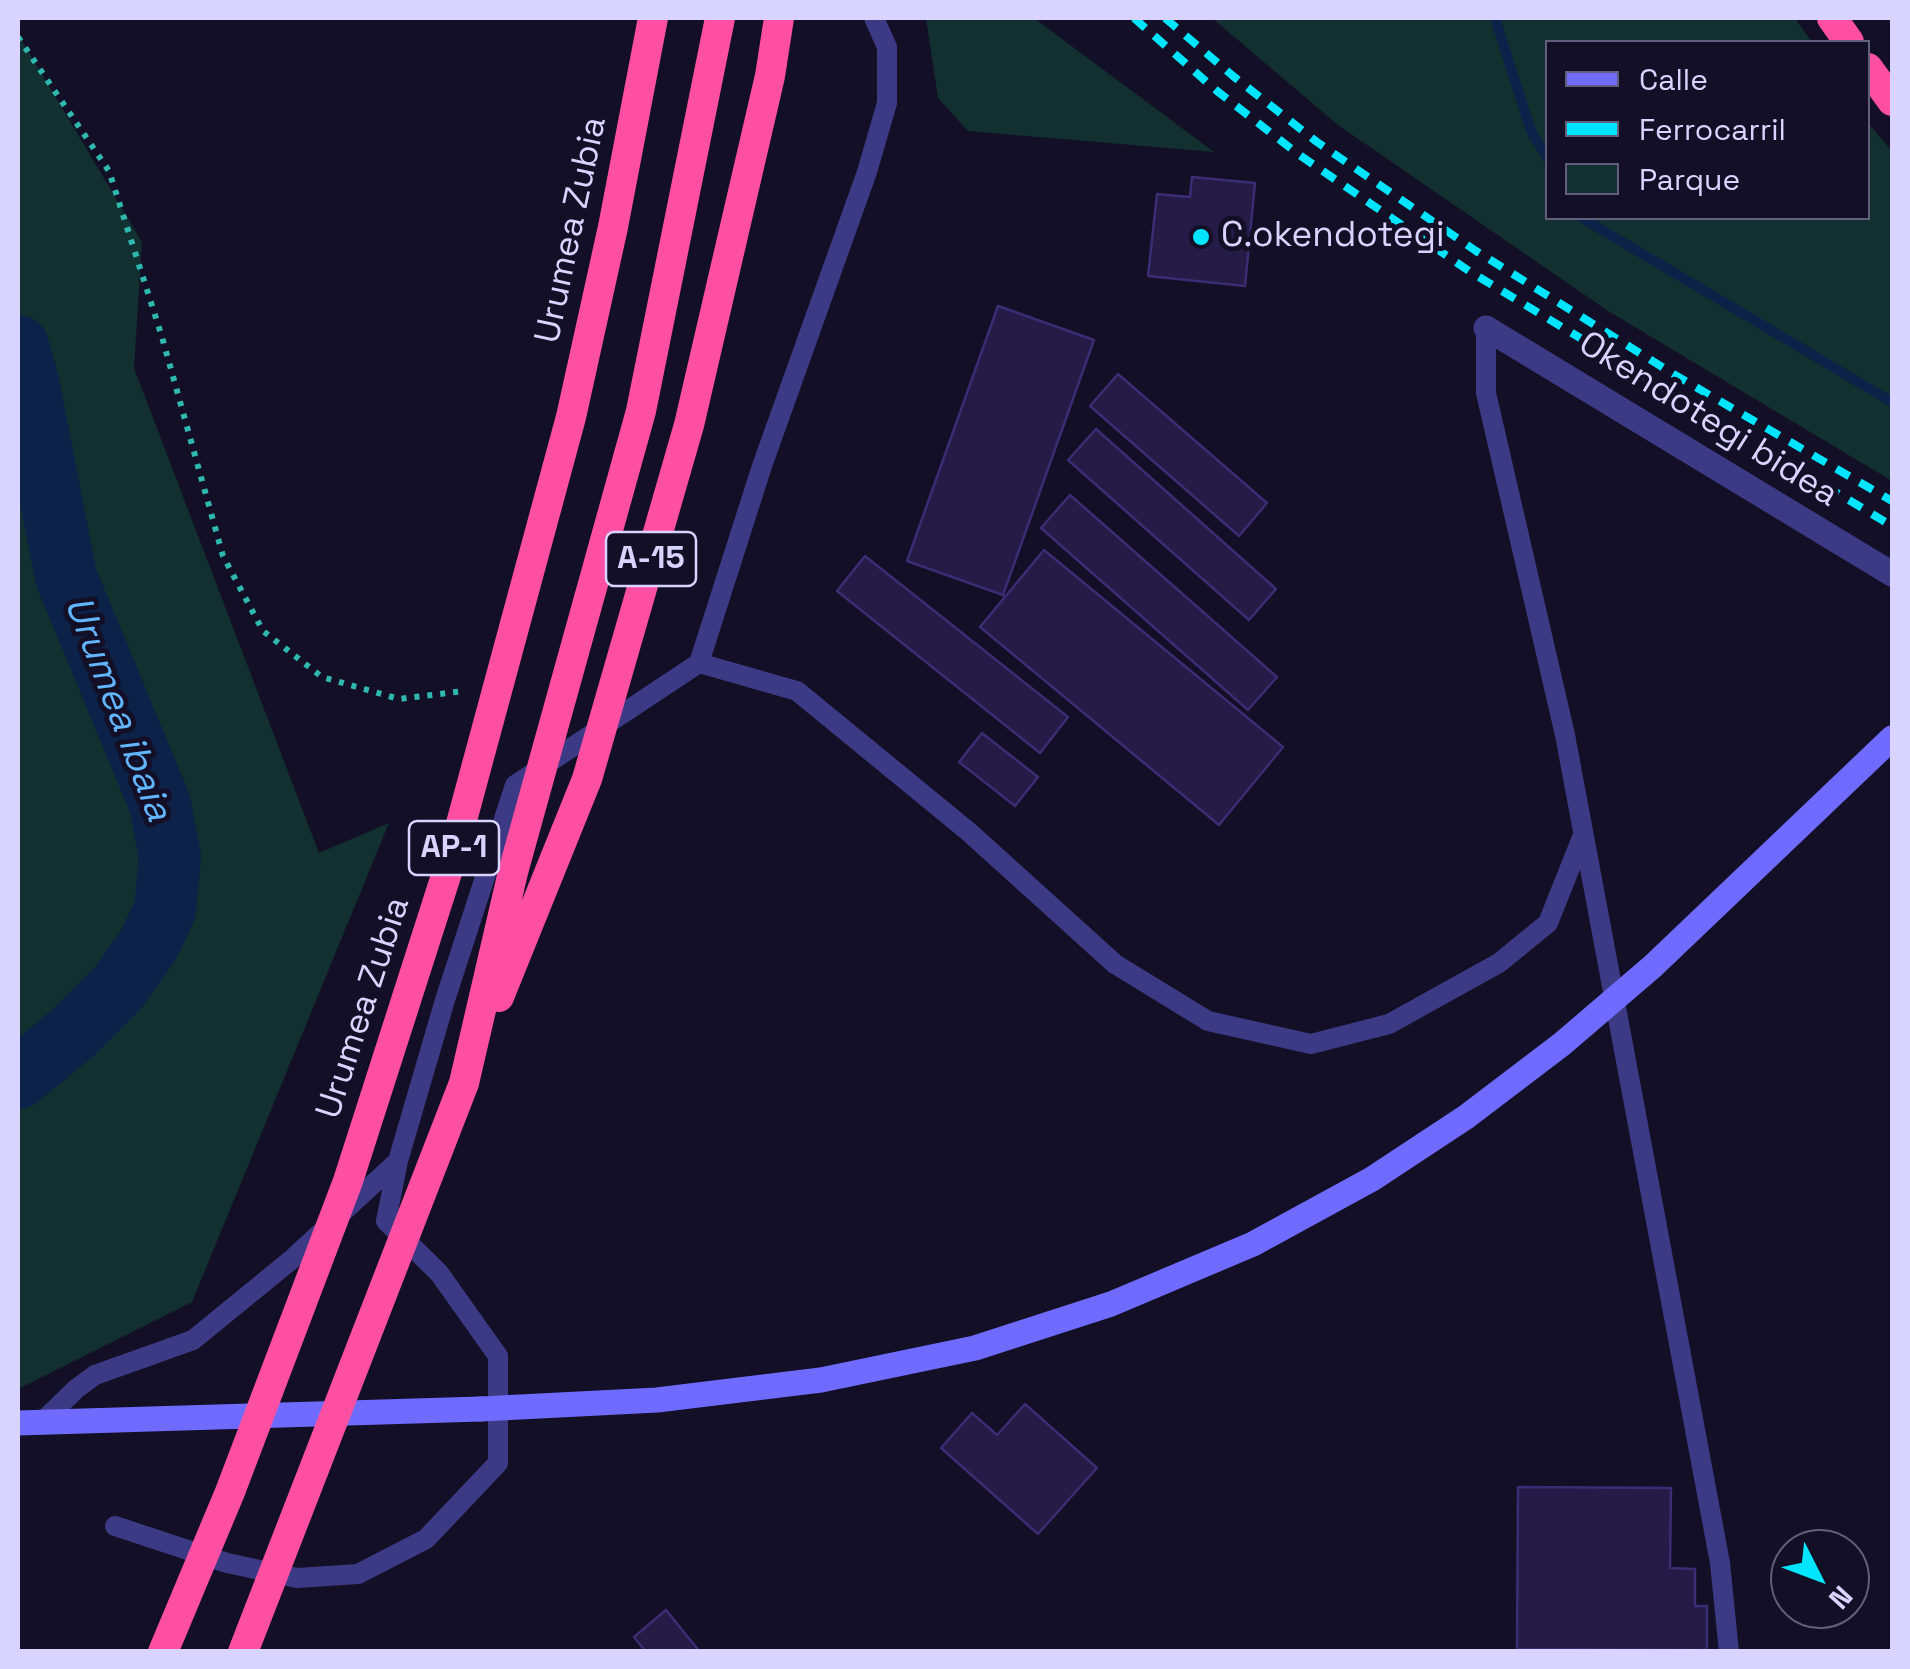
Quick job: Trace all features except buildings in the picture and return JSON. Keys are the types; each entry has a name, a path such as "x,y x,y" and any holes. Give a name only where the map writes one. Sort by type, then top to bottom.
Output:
{"highway":[{"name":"Urumea Zubia","path":"162,1652 230,1492 348,1181 452,857 571,417 653,18"},
{"name":"AP-1","path":"243,1652 464,1083 513,872 641,410 720,18"},
{"name":"A-15","path":"464,1083 587,780 689,425 770,76 779,18"},
{"path":"1832,18 1848,40"},
{"path":"1870,71 1892,101"}],"main road":[{"path":"30,1422 657,1400 821,1380 956,1352 1112,1304 1252,1244 1372,1179 1466,1117 1562,1044 1653,966 1892,738"}],"street":[{"name":"Okendotegi bidea","path":"1486,328 1892,574"}],"lane":[{"path":"115,1526 227,1563 296,1578 358,1574 426,1540 498,1463 498,1356 439,1273 386,1221 398,1161 514,785 699,664 762,466 888,103 886,47 874,18"},
{"path":"1486,328 1486,393 1565,735 1720,1563 1729,1652"},
{"path":"699,664 797,691 969,832 1115,964 1208,1021 1311,1044 1388,1024 1499,963 1548,922 1584,834"},
{"path":"30,1422 95,1375 193,1340 291,1260 398,1161"}],"path":[{"path":"18,37 109,171 162,337 223,556 263,631 322,676 400,699 474,690"}],"green space":[{"path":"926,18 1034,18 1214,152 968,131 938,98"},
{"path":"1212,18 1795,18 1811,40 1545,40 1545,220 1870,220 1870,125 1892,151 1892,481 1608,311 1338,125"},
{"path":"18,34 142,242 134,368 319,853 389,823 192,1302 18,1389"}],"waterway":[{"path":"1495,18 1531,131 1545,154"},
{"path":"1585,220 1892,402"},
{"name":"Urumea ibaia","path":"18,346 66,577 160,804 170,857 165,910 149,944 118,988 74,1032 18,1078"}],"railway":[{"path":"1134,18 1217,91 1298,154 1469,271 1892,526"},
{"path":"1165,18 1317,142 1476,251 1675,375 1892,501"}],"place":[{"name":"C.okendotegi","path":"1201,237"}]}
